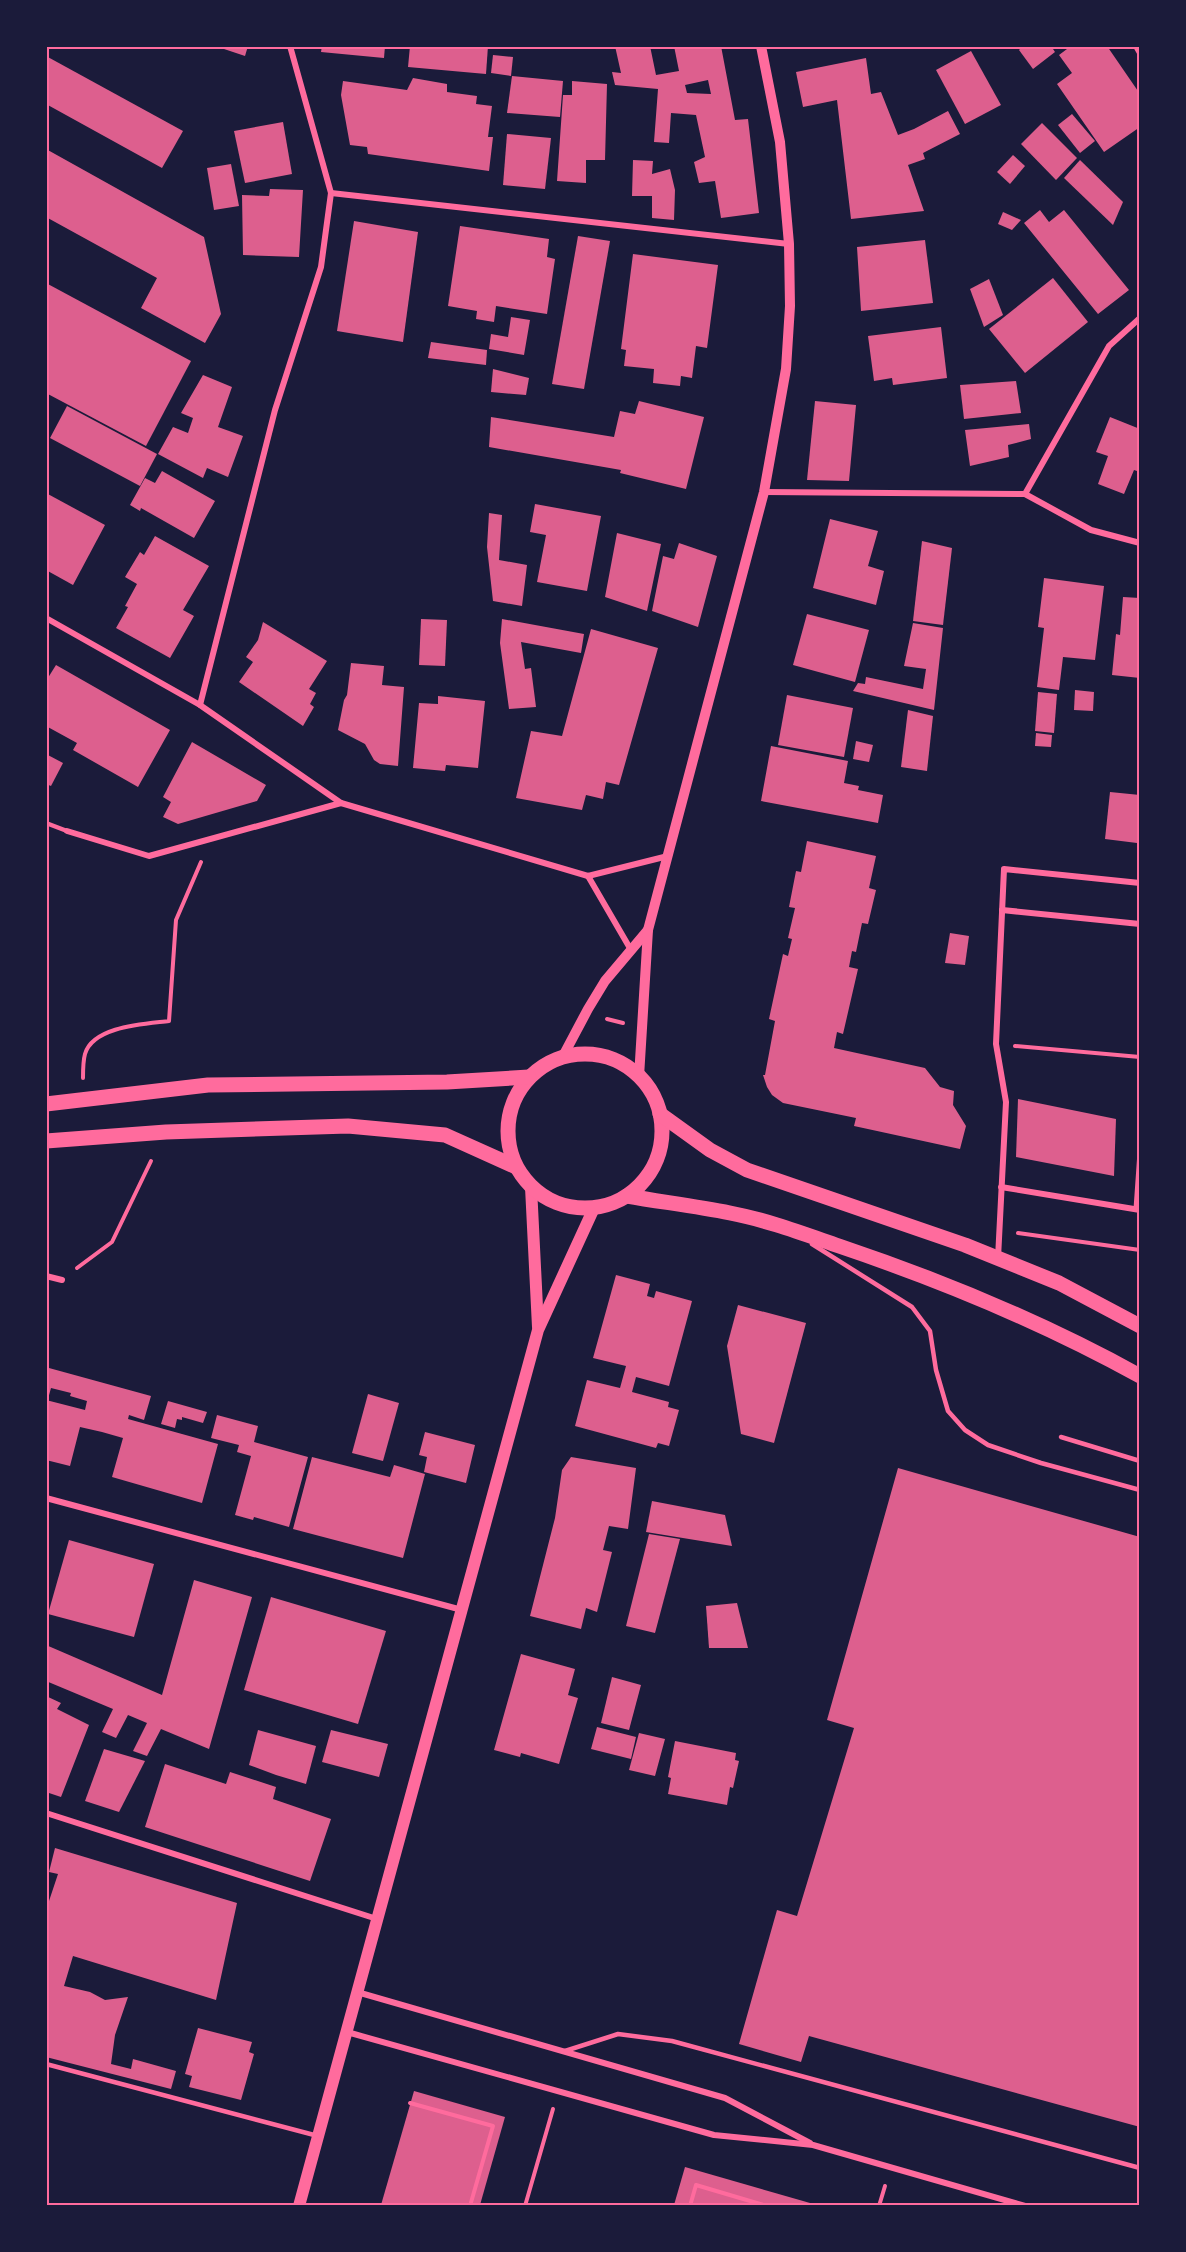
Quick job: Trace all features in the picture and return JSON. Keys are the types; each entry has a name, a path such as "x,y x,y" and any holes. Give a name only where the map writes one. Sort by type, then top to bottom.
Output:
{"main road":[{"path":"582,1054 603,1057 623,1064 639,1077 652,1094 660,1114 662,1138 656,1161 644,1181 627,1196 611,1204 594,1208 572,1207 550,1200 531,1187 516,1167 509,1144 508,1120 515,1097 530,1077 545,1065 562,1058 582,1054"},
{"path":"46,1104 207,1085 447,1082 530,1077"},
{"path":"660,1114 710,1150 747,1170 892,1219 1059,1283 1140,1326"},
{"path":"46,1141 165,1132 348,1126 445,1135 516,1167"},
{"path":"531,1187 538,1330"},
{"path":"627,1196 732,1213 897,1265 973,1295 1085,1346 1140,1376"},
{"path":"299,2205 538,1330 594,1208"}],"street":[{"path":"200,705 275,410 321,267 331,193 290,46"},
{"path":"639,1077 648,930 764,492 786,369 790,306 789,244 780,142 761,46"},
{"path":"1136,46 1140,53"},
{"path":"331,193 789,244"},
{"path":"1025,494 1109,346 1140,318"},
{"path":"764,492 1025,494 1091,530 1140,543"},
{"path":"46,618 200,705 341,803 588,876 668,856"},
{"path":"68,831 149,856 341,803"},
{"path":"998,1259 1006,1102 996,1044 1004,869 1140,883"},
{"path":"588,876 631,950"},
{"path":"1002,910 1140,924"},
{"path":"562,1058 599,990 648,930"},
{"path":"1001,1187 1138,1210 1140,1152"},
{"path":"46,1275 62,1280"},
{"path":"46,1498 462,1610"},
{"path":"46,1813 377,1919"},
{"path":"357,1992 725,2098 813,2145"},
{"path":"346,2032 714,2135 813,2145 1025,2205"}],"lane":[{"path":"46,823 68,831"},
{"path":"790,1230 912,1307 930,1331 936,1370 948,1411 965,1430 988,1445 1041,1463 1140,1490"},
{"path":"1061,1437 1140,1461"},
{"path":"564,2052 618,2034 672,2041 1140,2168"},
{"path":"46,2064 318,2136"}],"path":[{"path":"83,1078 85,1052 96,1038 120,1028 169,1021 176,920 210,839"},
{"path":"607,1019 629,1024"},
{"path":"996,1044 1140,1057"},
{"path":"62,1280 112,1242 151,1161"},
{"path":"999,1231 1140,1250"},
{"path":"525,2205 558,2091"},
{"path":"410,2103 493,2126 470,2205"},
{"path":"690,2205 696,2185 767,2205"}],"building":[{"path":"215,46 248,46 245,56"},
{"path":"322,46 385,46 384,58 321,52"},
{"path":"410,46 488,46 486,74 408,67"},
{"path":"615,46 650,46 656,75 679,71 674,46 721,46 735,120 748,119 759,213 721,218 715,181 699,183 694,162 705,157 696,115 671,113 669,143 654,142 658,89 615,85 612,72 621,73","holes":["708,80 711,94 687,93 685,85"]},
{"path":"1023,46 1051,46 1055,52 1033,69 1019,50"},
{"path":"1071,46 1107,46 1140,94 1140,127 1104,152 1057,84 1072,73 1059,55"},
{"path":"971,51 1001,105 965,124 936,70"},
{"path":"493,55 513,57 511,76 491,73"},
{"path":"46,56 183,131 162,168 46,104"},
{"path":"866,58 871,94 881,92 898,135 948,111 960,134 923,153 925,159 908,165 924,211 851,219 837,100 803,107 796,72"},
{"path":"512,76 563,81 560,117 507,113"},
{"path":"413,78 447,84 447,92 477,96 476,104 492,106 488,137 493,137 489,171 368,154 367,147 350,145 341,95 343,81 407,90"},
{"path":"572,81 607,84 605,160 586,160 586,183 557,181 563,95 572,95"},
{"path":"1072,114 1095,141 1080,153 1058,125"},
{"path":"283,122 292,174 245,183 234,131"},
{"path":"1042,123 1077,158 1056,180 1021,144"},
{"path":"507,134 551,138 545,189 503,185"},
{"path":"46,149 204,237 221,314 205,343 141,308 157,278 46,217"},
{"path":"1013,155 1025,166 1010,184 997,172"},
{"path":"633,160 653,161 652,174 670,169 675,190 674,220 652,218 652,196 632,196"},
{"path":"1080,160 1123,202 1113,225 1064,178"},
{"path":"231,164 239,206 214,210 207,168"},
{"path":"270,189 303,190 299,257 243,255 242,195 269,196"},
{"path":"1040,210 1049,222 1064,210 1129,290 1098,314 1024,223"},
{"path":"1003,212 1021,220 1012,230 998,224"},
{"path":"354,221 418,232 403,342 337,331"},
{"path":"460,226 549,239 547,257 555,259 547,314 496,306 494,322 476,319 477,311 448,306"},
{"path":"578,236 610,241 584,389 552,384"},
{"path":"925,240 933,303 861,311 857,247"},
{"path":"633,254 718,265 707,348 696,346 692,378 681,376 680,386 653,383 654,369 624,366 626,350 621,349"},
{"path":"1053,278 1088,322 1025,373 989,329"},
{"path":"989,279 1003,315 984,327 970,289"},
{"path":"46,283 191,361 146,446 46,393"},
{"path":"511,317 530,320 524,355 489,349 491,334 508,337"},
{"path":"941,327 947,378 893,385 892,378 874,381 868,336"},
{"path":"431,342 487,350 486,365 428,358"},
{"path":"493,369 529,378 526,395 491,392"},
{"path":"203,375 232,387 218,427 243,436 228,477 207,468 203,478 158,454 173,427 188,433 193,418 181,413"},
{"path":"1016,381 1021,413 964,419 960,385"},
{"path":"639,401 704,417 686,489 620,473 621,470 489,447 491,417 614,437 620,411 635,414"},
{"path":"815,401 856,405 849,481 807,480"},
{"path":"67,406 157,454 140,486 50,438"},
{"path":"1110,417 1140,429 1140,472 1134,470 1124,494 1098,484 1108,456 1096,452"},
{"path":"1029,424 1031,439 1008,445 1009,457 970,466 965,430"},
{"path":"162,471 215,501 194,538 141,508 140,511 130,505 145,478 155,483"},
{"path":"46,493 105,525 73,585 46,570"},
{"path":"535,504 601,516 587,591 537,582 546,535 530,532"},
{"path":"489,513 502,515 499,560 527,565 522,606 493,601 487,547"},
{"path":"830,519 878,531 868,566 884,571 876,605 813,588"},
{"path":"617,533 661,544 647,611 605,597"},
{"path":"155,536 209,566 183,610 194,616 170,658 116,628 137,584 125,577 140,552 144,555"},
{"path":"922,541 952,548 943,625 913,621"},
{"path":"679,543 717,556 698,627 652,611 663,556 674,559"},
{"path":"1044,578 1104,586 1095,660 1063,657 1059,690 1037,687 1044,628 1038,627"},
{"path":"1123,597 1140,598 1140,678 1112,675 1116,634 1120,635"},
{"path":"807,614 869,630 855,682 793,665"},
{"path":"421,619 447,620 445,666 419,665"},
{"path":"502,619 584,634 581,653 521,642 525,669 531,668 536,707 509,709 500,643"},
{"path":"263,622 327,661 309,689 316,693 310,704 314,707 303,726 239,682 253,662 246,657 258,640"},
{"path":"913,623 943,628 934,710 853,691 858,683 865,684 866,677 923,689 926,669 904,666"},
{"path":"591,629 658,648 619,785 606,782 603,799 586,795 582,810 516,798 531,731 562,736"},
{"path":"351,663 384,666 382,685 404,687 398,766 380,764 374,760 365,744 338,730 347,695"},
{"path":"56,665 170,730 138,787 73,750 77,743 46,726 46,681"},
{"path":"1075,690 1094,692 1093,711 1074,710"},
{"path":"1038,692 1057,694 1054,733 1035,731"},
{"path":"787,695 853,708 844,757 778,745"},
{"path":"438,696 485,701 478,768 446,765 445,771 413,768 419,703 438,704"},
{"path":"908,710 933,716 927,771 901,767"},
{"path":"1036,733 1052,735 1051,747 1035,746"},
{"path":"856,741 873,745 869,762 853,759"},
{"path":"192,742 266,785 257,801 178,824 163,817 171,802 163,797"},
{"path":"771,746 848,761 844,783 859,786 858,790 883,795 878,823 761,801"},
{"path":"46,754 63,763 51,786 46,784"},
{"path":"1110,792 1140,795 1140,840 1137,843 1105,839"},
{"path":"807,841 876,856 869,888 876,890 868,924 862,923 856,952 852,951 849,967 858,969 843,1034 837,1032 834,1048 925,1068 940,1087 954,1091 953,1105 966,1126 960,1149 854,1126 856,1118 783,1103 772,1095 767,1087 763,1075 765,1075 775,1021 769,1019 783,954 788,956 792,939 788,938 795,908 789,907 796,871 801,872"},
{"path":"950,933 969,936 965,965 945,963"},
{"path":"1018,1099 1116,1119 1114,1176 1016,1157"},
{"path":"616,1275 650,1284 647,1296 654,1298 656,1291 692,1301 669,1386 636,1377 632,1392 669,1402 668,1407 679,1410 669,1446 658,1443 656,1448 575,1426 587,1380 620,1388 626,1366 593,1358"},
{"path":"738,1305 806,1323 774,1443 741,1434 727,1346"},
{"path":"49,1368 151,1396 144,1420 129,1415 128,1419 218,1444 202,1503 112,1477 123,1438 102,1432 80,1427 70,1466 46,1460 46,1400 85,1410 87,1401 70,1396 71,1393 51,1388 48,1399 46,1398 46,1376"},
{"path":"368,1394 399,1403 383,1461 352,1453"},
{"path":"168,1401 207,1412 203,1423 182,1417 182,1420 177,1419 175,1428 161,1424"},
{"path":"217,1415 258,1426 254,1442 308,1457 289,1527 254,1517 253,1520 235,1515 251,1456 237,1452 239,1445 211,1438"},
{"path":"425,1432 475,1445 466,1483 424,1472 427,1457 419,1455"},
{"path":"312,1457 390,1477 394,1465 425,1474 403,1558 293,1529"},
{"path":"571,1457 636,1468 628,1529 609,1526 603,1550 612,1552 597,1612 586,1608 581,1629 530,1616 555,1518 562,1470"},
{"path":"898,1468 1140,1537 1140,2127 809,2036 801,2062 739,2044 777,1910 797,1916 854,1728 827,1720"},
{"path":"652,1501 725,1515 732,1546 646,1532"},
{"path":"649,1534 680,1539 655,1633 626,1626"},
{"path":"69,1540 154,1564 134,1637 48,1614"},
{"path":"194,1580 252,1597 209,1749 161,1729 147,1756 133,1751 147,1723 128,1715 116,1738 102,1732 113,1709 46,1681 46,1645 162,1695"},
{"path":"271,1597 386,1631 358,1724 244,1690"},
{"path":"737,1603 748,1648 709,1648 706,1606"},
{"path":"521,1654 575,1669 568,1695 578,1698 559,1764 521,1753 520,1757 494,1750"},
{"path":"612,1677 641,1685 629,1730 601,1723"},
{"path":"46,1696 61,1703 57,1709 89,1725 61,1797 46,1792 46,1729 49,1724 46,1723"},
{"path":"597,1727 636,1737 631,1759 591,1749"},
{"path":"258,1730 316,1746 306,1784 249,1765"},
{"path":"331,1730 388,1744 379,1777 322,1762"},
{"path":"639,1733 665,1739 655,1776 629,1770"},
{"path":"675,1741 736,1753 735,1760 739,1761 733,1788 730,1787 727,1805 668,1794 671,1778 668,1777"},
{"path":"104,1749 145,1761 119,1812 85,1801"},
{"path":"165,1764 226,1784 230,1772 276,1787 273,1799 331,1819 310,1881 145,1827"},
{"path":"55,1848 237,1903 216,2000 73,1956 64,1986 90,1992 105,2000 128,1997 115,2035 111,2064 131,2069 133,2059 176,2071 171,2089 46,2057 46,1910 58,1874 49,1872"},
{"path":"198,2028 252,2042 249,2052 254,2054 241,2100 189,2087 192,2076 185,2074"},
{"path":"414,2091 505,2117 480,2205 381,2205"},
{"path":"685,2167 817,2205 674,2205"}]}
